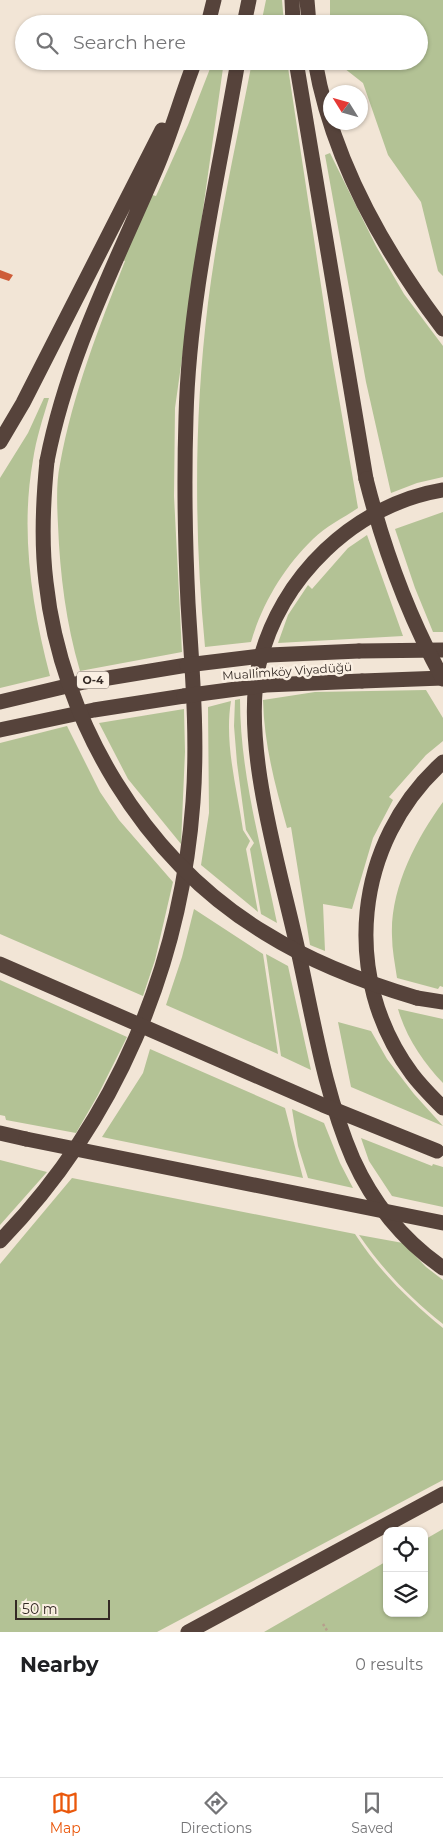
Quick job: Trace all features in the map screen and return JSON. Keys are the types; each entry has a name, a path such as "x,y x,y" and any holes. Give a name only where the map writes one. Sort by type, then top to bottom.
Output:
{"highway":[{"path":"210,15 214,0"},
{"path":"246,15 249,0"},
{"path":"292,0 293,15"},
{"path":"307,0 308,15"},
{"path":"192,70 157,168 84,332 66,382 47,461 43,533 46,582 53,628 76,706 106,766 130,804 184,868 211,894 263,932 299,953 354,978 418,998 443,1002"},
{"path":"0,1241 55,1177 82,1139 118,1078 147,1013 162,973 182,896 193,800 194,762 185,532 186,414 189,361 199,276 236,70"},
{"path":"298,70 366,480 400,591 443,679"},
{"path":"317,70 334,134 369,214 404,274 443,329"},
{"path":"0,442 23,403 148,156 183,92"},
{"path":"443,490 409,499 365,519 328,546 310,566 285,603 265,645 259,666 255,716 261,779 336,1114 354,1160 388,1218 418,1248 443,1268"},
{"name":"Muallimköy Viyadüğü","path":"0,702 84,682 186,665 269,655 359,650 443,650"},
{"name":"Muallimköy Viyadüğü","path":"0,730 94,710 266,685 443,679"},
{"path":"443,762 426,777 390,829 376,864 366,918 368,965 376,1003 384,1024 412,1075 443,1108"},
{"path":"0,964 322,1105 440,1152"},
{"path":"0,1133 443,1223"},
{"path":"188,1632 443,1494"}],"path":[{"path":"323,1624 328,1632"}],"green space":[{"path":"266,0 282,0 283,15 263,15"},
{"path":"330,0 443,0 443,276 438,271 421,202 388,155 368,97 368,85 364,85 346,70 428,70 428,15 330,15"},
{"path":"209,70 223,70 175,408 174,496 182,652 80,671 67,617 59,544 57,486 65,438 79,386 125,261 122,260 152,195 156,196 188,125"},
{"path":"250,70 288,70 332,358 358,508 318,535 302,550 275,587 261,614 251,642 205,647 197,518 198,432 203,346 222,214"},
{"path":"330,153 376,246 404,294 443,346 443,477 417,483 391,493 366,382 325,155"},
{"path":"44,398 49,398 38,436 29,487 28,542 33,596 50,676 0,688 0,478 28,433"},
{"path":"443,512 443,632 433,632 415,588 395,529"},
{"path":"367,535 403,636 278,643 288,615 308,585 312,589 348,548"},
{"path":"426,690 443,718 443,741 426,755 389,797 393,800 373,838 352,909 323,904 325,951 310,945 291,827 287,828 278,796 265,733 263,700 315,692"},
{"path":"240,699 241,727 248,784 277,923 261,914 250,849 254,843 246,830 234,726 235,700"},
{"path":"231,701 229,733 232,766 243,830 250,841 246,849 258,912 201,865 209,813 208,707"},
{"path":"184,709 185,752 181,844 128,779 99,723"},
{"path":"67,726 100,792 119,820 173,882 155,960 143,996 0,934 0,743"},
{"path":"443,802 443,987 440,986 438,989 397,978 392,936 395,900 400,883 414,848"},
{"path":"194,909 263,954 278,1054 166,1005 182,957"},
{"path":"266,954 288,966 311,1070 281,1056"},
{"path":"0,980 127,1037 98,1095 76,1133 6,1120 5,1116 0,1115"},
{"path":"398,1009 443,1019 443,1083 416,1049"},
{"path":"338,1022 371,1031 387,1059 414,1094 443,1126 351,1087"},
{"path":"150,1049 285,1108 303,1178 102,1137 143,1073"},
{"path":"292,1109 324,1123 340,1163 353,1188 308,1178 298,1146"},
{"path":"361,1138 432,1166 433,1164 443,1167 443,1207 392,1196 369,1161"},
{"path":"0,1160 47,1172 0,1225"},
{"path":"72,1178 355,1234 364,1248 395,1284 443,1328 443,1480 157,1632 0,1632 0,1264"},
{"path":"359,1235 403,1243 426,1267 443,1280 443,1324 398,1283"},
{"path":"443,1529 443,1632 264,1632 383,1563 383,1617 428,1617 428,1538"}],"building":[{"path":"0,270 13,275 9,281 0,278"}]}
